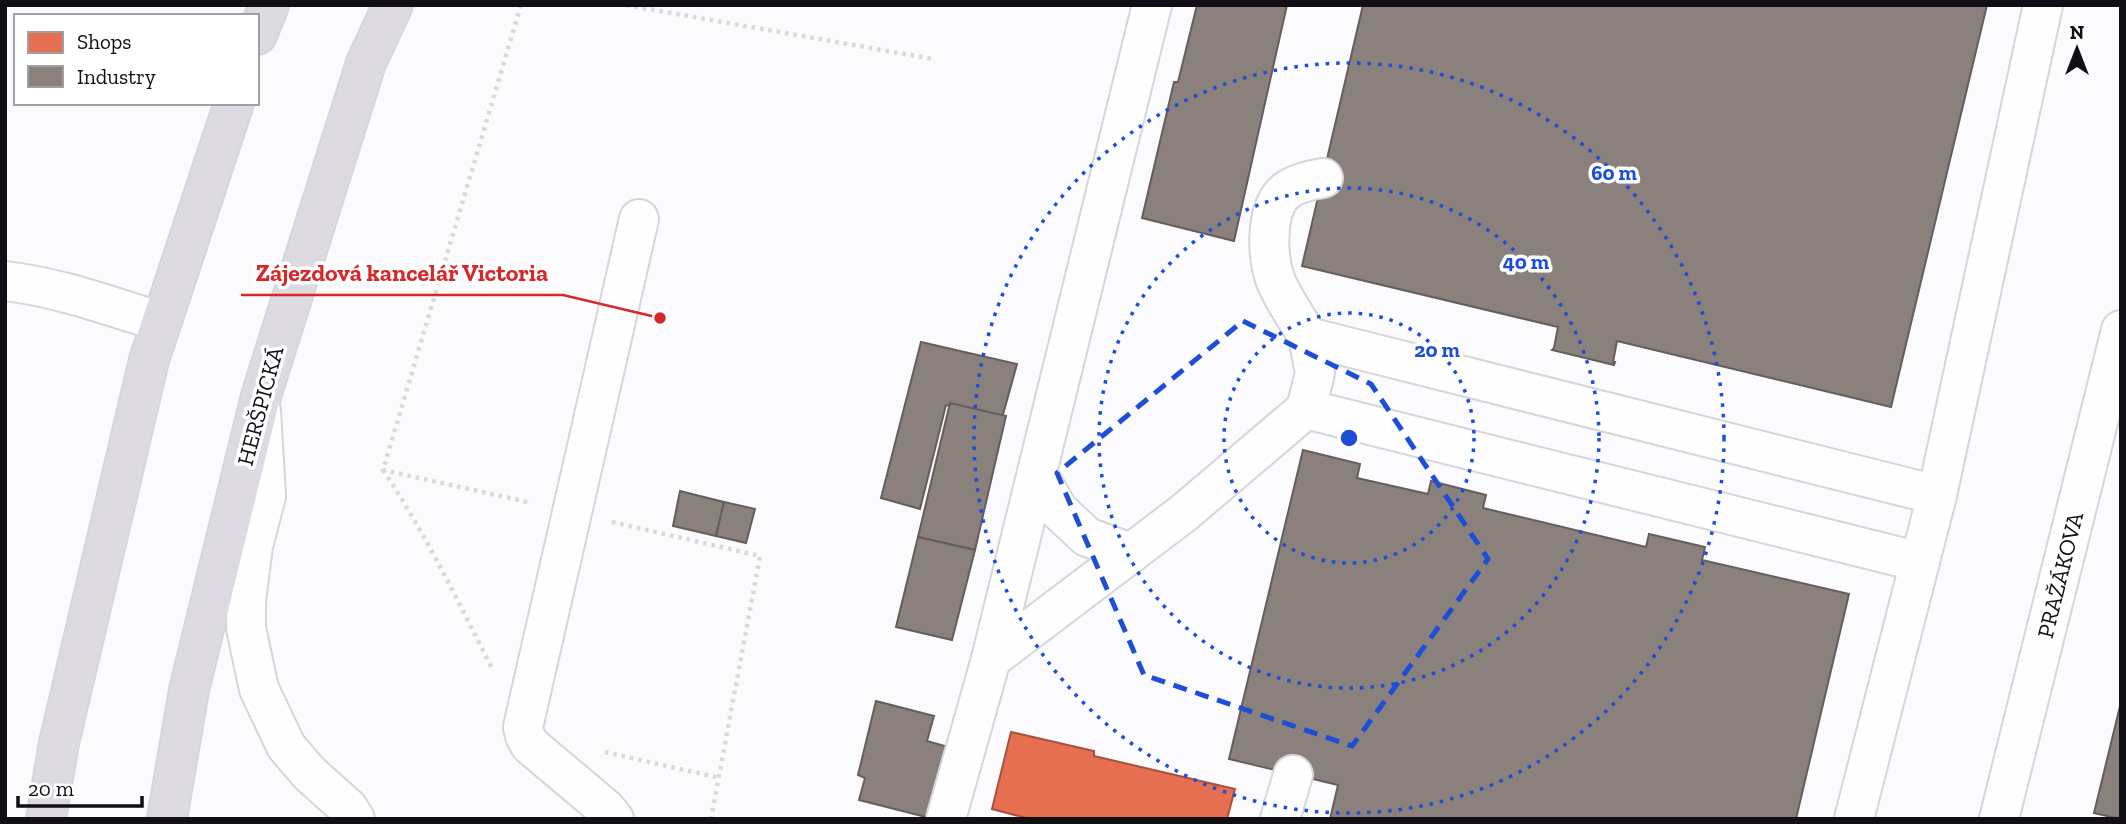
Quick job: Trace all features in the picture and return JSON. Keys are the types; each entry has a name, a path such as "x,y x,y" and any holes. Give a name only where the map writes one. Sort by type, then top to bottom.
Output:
{"highway":[{"path":"259,30 269,5"},
{"name":"HERŠPICKÁ","path":"167,819 189,690 261,396 366,63 393,5"},
{"path":"46,819 59,744 149,360 233,105"}],"street":[{"path":"946,819 990,659 1152,5"},
{"path":"1853,819 1937,495 2043,5"},
{"path":"990,659 1185,512 1306,409 1315,373 1308,337 1275,280 1269,242 1272,210 1286,191 1322,178"},
{"path":"614,819 606,809 530,745 523,727 639,219"},
{"path":"5,281 27,283 62,292 161,322"},
{"name":"PRAŽÁKOVA","path":"1999,819 2121,330"},
{"path":"1308,337 1937,495"},
{"path":"261,396 266,496 253,546 246,600 246,628 259,689 286,746 309,773 352,813 385,819"},
{"path":"1306,409 1920,562"},
{"path":"1037,473 1058,510 1087,537 1131,552"},
{"path":"1280,819 1293,775"}],"path":[{"path":"383,470 521,5"},
{"path":"626,5 933,60"},
{"path":"660,5 665,12"},
{"path":"383,470 571,512"},
{"path":"383,470 435,554 494,672"},
{"path":"613,512 611,522 760,556 711,819"},
{"path":"593,750 720,778"}],"highlighted area":[{"path":"1243,321 1371,384 1488,559 1352,746 1144,675 1057,473"}],"building: Shops":[{"path":"1011,732 1094,751 1094,756 1235,789 1227,819 1030,819 992,809"}],"building: Industry":[{"path":"1197,5 1287,5 1234,241 1142,218 1174,82 1178,82"},
{"path":"1363,5 1987,5 1891,407 1617,341 1614,365 1552,350 1558,327 1302,266"},
{"path":"921,342 1017,364 1002,418 946,405 920,509 881,498"},
{"path":"950,403 1006,416 975,550 918,537"},
{"path":"1303,450 1360,464 1357,478 1428,494 1431,481 1486,495 1483,508 1646,547 1649,534 1705,547 1702,560 1849,594 1796,819 1330,819 1338,785 1229,759"},
{"path":"680,491 724,502 716,536 673,526"},
{"path":"724,502 755,509 746,543 716,536"},
{"path":"918,537 975,550 952,640 896,627"},
{"path":"876,701 934,716 927,741 948,747 930,818 859,800 865,778 858,775"},
{"path":"2121,702 2121,819 2120,819 2094,813"}],"place":[{"name":"Zájezdová kancelář Victoria","path":"660,318"}]}
